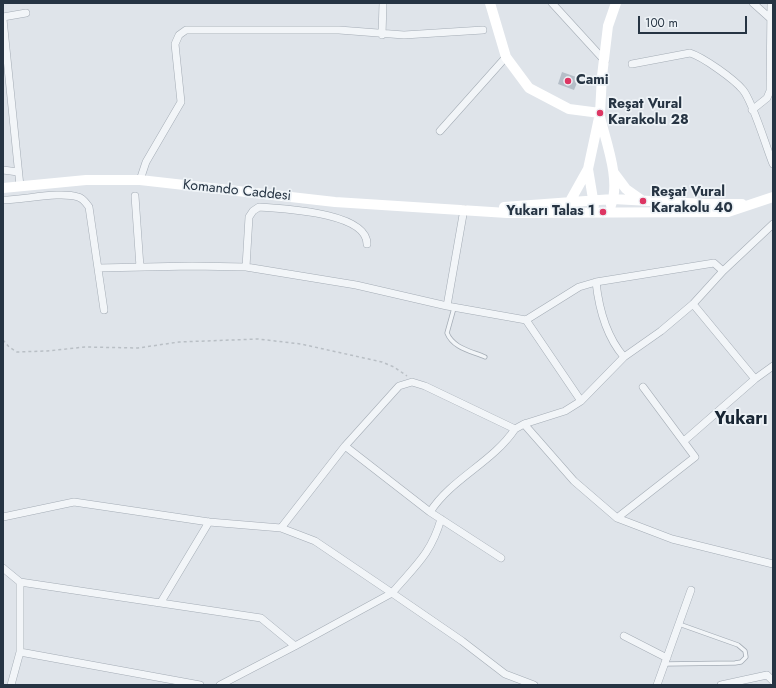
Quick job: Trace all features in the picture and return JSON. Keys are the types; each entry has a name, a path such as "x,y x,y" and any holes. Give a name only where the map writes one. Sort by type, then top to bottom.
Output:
{"street":[{"path":"382,34 383,3"},
{"path":"490,3 506,58 530,88 569,109 600,113"},
{"path":"552,3 605,61"},
{"path":"569,203 588,168 600,113 602,76 608,26 616,3"},
{"path":"754,3 772,20"},
{"path":"752,110 767,98 770,91 771,3"},
{"path":"20,186 3,18 26,13"},
{"path":"140,180 149,157 180,102 175,44 179,35 184,31 339,30 382,34 426,34 483,30"},
{"path":"632,64 684,53 697,55 743,90 773,164"},
{"path":"440,131 506,58"},
{"path":"600,113 614,173 613,199 608,209 603,212"},
{"path":"588,168 592,200 598,210 603,212"},
{"path":"3,170 18,172"},
{"path":"614,173 626,190 643,201"},
{"name":"Komando Caddesi","path":"3,188 86,180 140,180 335,202 468,210"},
{"path":"3,200 68,195 82,199 89,208 104,310"},
{"path":"135,196 140,266"},
{"path":"468,210 507,214 728,212 773,197"},
{"path":"468,210 613,199 706,204 756,203"},
{"path":"246,267 249,218 253,211 259,207 318,213 359,228 366,234 367,244"},
{"path":"450,307 468,210"},
{"path":"430,512 442,495 497,451 515,429 524,424 565,411 581,401 624,357 661,331 693,304 723,271 773,224"},
{"path":"98,268 140,266 246,267 356,285 450,307 526,320 579,287 596,282 714,263 723,271"},
{"path":"596,282 599,306 606,328 616,348 624,357"},
{"path":"693,304 755,379"},
{"path":"526,320 581,401"},
{"path":"684,441 755,379 773,366"},
{"path":"281,528 345,446 399,386 412,382 425,386 515,429"},
{"path":"617,518 695,457 643,387"},
{"path":"524,424 574,481 617,518 672,539 773,564"},
{"path":"345,446 430,512 501,558"},
{"path":"3,517 74,502 209,522 281,528 315,541 462,641 505,674 534,685"},
{"path":"220,685 392,593 429,550 434,542 441,519"},
{"path":"161,602 209,522"},
{"path":"3,568 20,582 260,618 295,646"},
{"path":"11,685 20,652 20,582"},
{"path":"657,685 691,590"},
{"path":"624,636 666,661"},
{"path":"20,652 200,685"},
{"path":"721,685 767,675 773,681"}],"lane":[{"path":"450,307 447,333 451,340 456,345 485,357"},
{"path":"666,661 735,663 741,662 746,657 745,651 738,645 679,624"}],"path":[{"path":"3,340 9,348 17,352 47,351 71,348 138,348 179,342 241,339 275,340 382,362 399,370 412,382"}],"building":[{"name":"Cami","path":"562,72 579,78 574,90 558,84"}],"place":[{"name":"Cami","path":"568,81"},
{"name":"Reşat Vural Karakolu 28","path":"600,113"},
{"name":"Reşat Vural Karakolu 40","path":"643,201"},
{"name":"Yukarı Talas 1","path":"603,212"}],"district":[{"name":"Yukarı","path":"741,420"}]}
